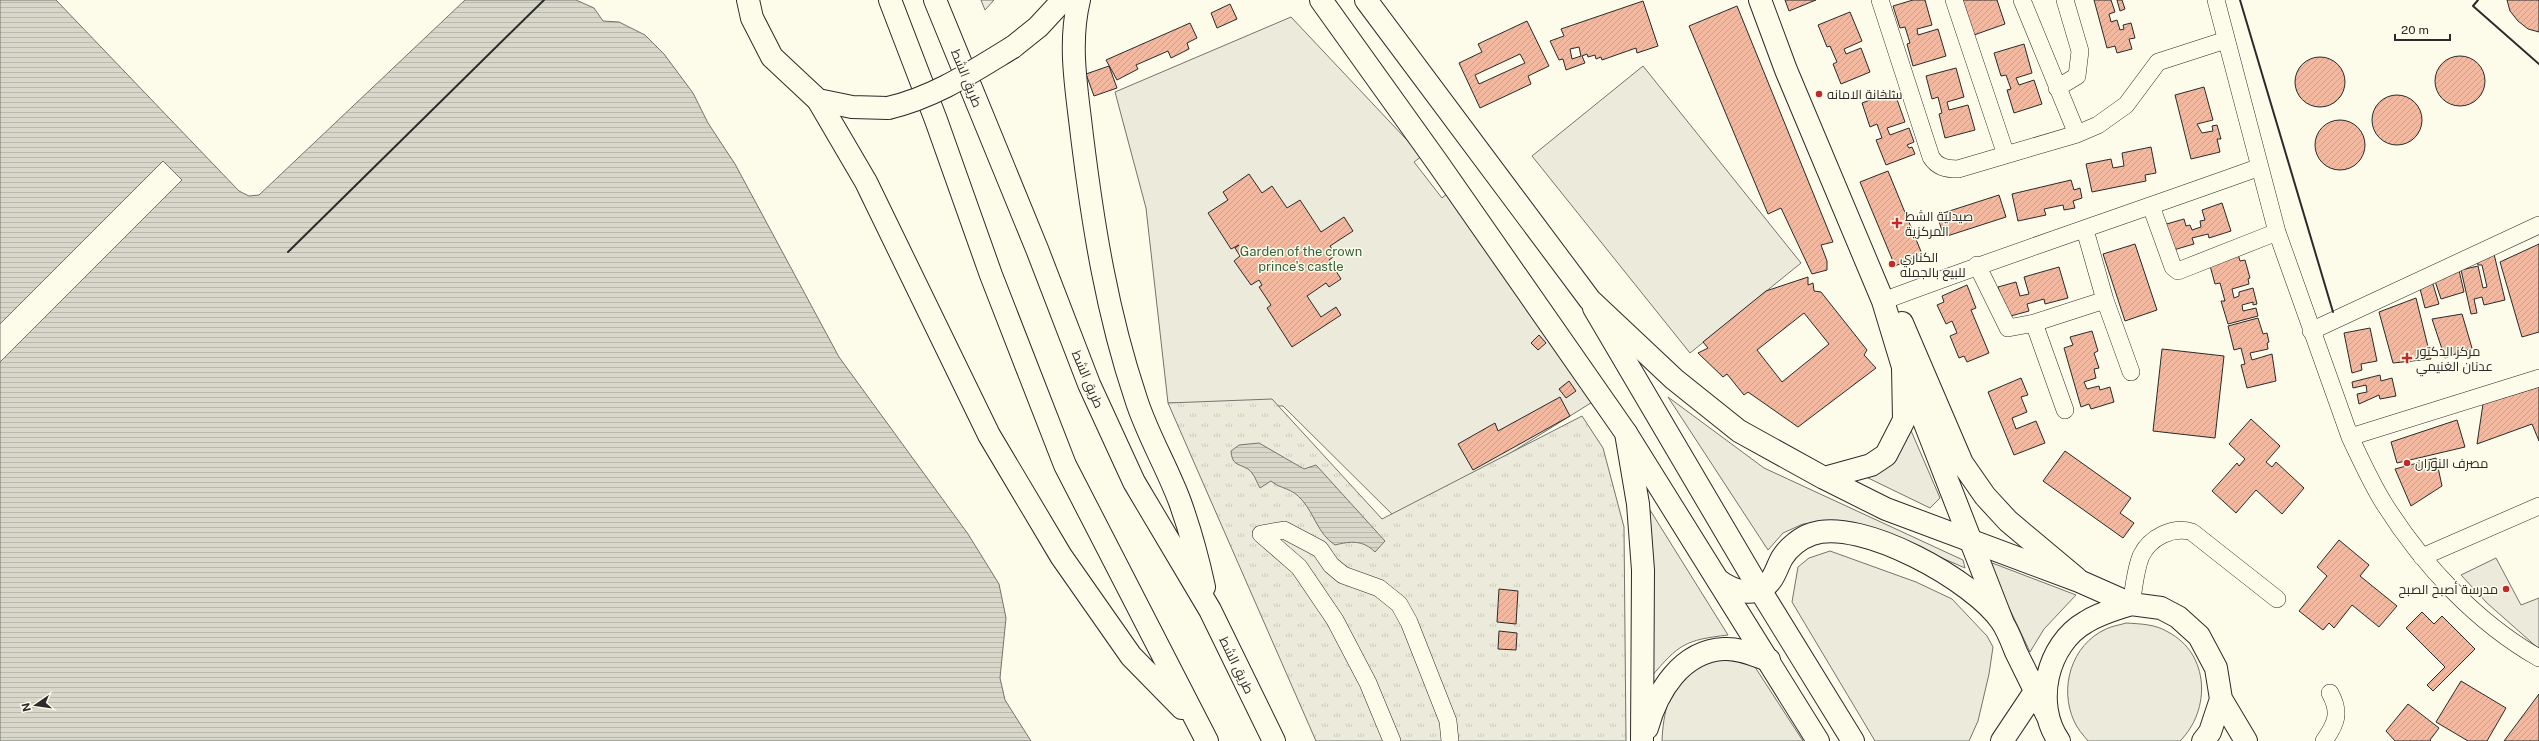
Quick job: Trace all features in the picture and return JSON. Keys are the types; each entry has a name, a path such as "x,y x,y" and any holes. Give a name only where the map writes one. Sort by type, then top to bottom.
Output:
{"main road":[{"path":"748,0 752,18 772,57 818,100 866,182 989,435 1061,556 1131,656 1203,733"},
{"path":"890,0 936,120 991,275 1065,465 1203,733"},
{"name":"طريق الشط","path":"935,0 1036,249 1088,384 1134,482 1210,610 1274,741"},
{"path":"818,100 852,107 888,108 916,102 954,84 1013,47 1038,27 1063,0"},
{"path":"1079,0 1075,16 1073,49 1077,93 1088,185 1107,295 1136,400 1180,502 1210,610"},
{"path":"1321,0 1437,162 1626,433 1769,660 1818,741"},
{"path":"1366,0 1590,300 1760,590 1853,741"},
{"path":"1760,0 1786,70 1883,301 1903,367 1969,541 2002,622 2058,740"},
{"path":"1590,300 1674,379 1740,431 1824,478 1886,509 2079,581 2131,604 2161,608 2178,617 2199,636 2216,668 2221,699 2246,741"},
{"path":"1883,301 1903,324 1962,463 1980,489 2008,521 2079,581"},
{"path":"1824,478 1870,464 1886,455 1904,420 1903,367"},
{"path":"1626,433 1638,504 1643,570 1642,741"},
{"path":"1718,580 1725,585 1742,592 1760,590 1770,581 1782,558 1800,540 1824,531 1837,531 1892,547 1928,563 1968,589 2002,622"},
{"path":"2002,741 2051,667 2060,646 2084,622 2107,611 2131,604"},
{"path":"1642,741 1652,712 1665,685 1688,661 1704,654 1723,649 1743,651 1769,660"},
{"path":"2048,717 2046,698 2051,667"},
{"path":"2203,741 2210,732 2221,699"}],"street":[{"path":"1880,0 1935,163 1948,169 1958,169 2006,155 2077,134 2098,125 2126,105 2158,62 2226,40"},
{"path":"1954,0 2006,155"},
{"path":"2022,0 2077,134"},
{"path":"2057,88 2077,76 2080,51 2065,0"},
{"path":"2216,0 2277,232 2350,437 2385,505 2422,557 2462,600 2522,649 2539,658"},
{"path":"1883,301 1977,265 2085,230 2260,167"},
{"path":"2151,206 2173,267 2178,271 2277,232"},
{"path":"2311,331 2539,225"},
{"path":"2085,230 2105,300 2131,372"},
{"path":"1977,265 2008,328 2034,323 2105,300"},
{"path":"2034,323 2065,410"},
{"path":"2350,437 2539,378"},
{"path":"2422,557 2539,506"},
{"path":"2131,604 2141,555 2159,537 2173,530 2182,528 2192,532 2277,599"},
{"path":"1392,741 1368,683 1335,620 1298,567 1262,534 1284,530 1320,549 1331,565 1343,575 1379,588 1399,604 1409,622 1448,721 1450,741"},
{"path":"2324,741 2337,720 2335,703 2330,694"}],"green space":[{"path":"981,0 994,0 985,10"},
{"name":"Garden of the crown prince's castle","path":"1291,17 1422,156 1414,162 1442,198 1451,190 1594,401 1400,522 1283,406 1168,403 1146,208 1115,92"},
{"path":"1643,66 1801,263 1690,353 1532,156"},
{"path":"1668,397 1764,468 1963,560 1965,568 1928,552 1829,522 1803,524 1783,533 1768,550"},
{"path":"1272,399 1382,519 1582,416 1603,448 1624,527 1626,741 1316,741 1168,403"},
{"path":"1909,426 1940,498 1930,508 1864,476"},
{"path":"1650,510 1728,635 1702,639 1684,646 1669,657 1651,677"},
{"path":"1830,551 1916,582 1952,599 1987,636 1993,647 1989,674 1978,721 1969,741 1875,741 1792,602 1798,567 1809,558"},
{"path":"2496,558 2521,605 2539,598 2539,649 2487,603 2461,575"},
{"path":"1987,561 2076,595 2044,629 2030,652"},
{"path":"2126,623 2142,624 2163,629 2182,642 2192,654 2198,668 2201,683 2201,699 2197,714 2190,728 2180,741 2088,741 2078,729 2074,721 2068,695 2068,682 2071,669 2077,656 2084,645 2094,636 2108,628"},
{"path":"1730,659 1753,664 1803,741 1662,741 1666,710 1678,681 1693,666 1701,662"}],"shaded area":[{"path":"0,0 56,0 239,191 249,196 259,195 465,0 576,0 594,8 603,21 619,22 645,35 664,54 693,93 708,123 735,164 839,357 968,534 999,584 1006,618 1000,678 1005,700 1031,741 0,741"},
{"path":"1259,443 1304,469 1316,465 1385,541 1375,552 1366,545 1356,542 1335,545 1324,535 1298,496 1271,481 1260,488 1254,475 1248,469 1234,461 1231,451 1239,445"}],"pier":[{"path":"163,161 182,180 0,362 0,324"}],"building":[{"path":"1785,0 1816,0 1789,11"},
{"path":"1913,0 1925,0 1932,25 1917,29 1918,35 1938,29 1946,56 1913,66 1907,44 1910,43 1905,27 1900,28 1893,6"},
{"path":"1961,0 1997,0 2005,24 1974,35"},
{"path":"2094,0 2111,0 2115,12 2109,14 2111,22 2117,20 2120,30 2124,29 2123,25 2131,23 2135,38 2129,39 2132,49 2117,53 2115,46 2107,48"},
{"path":"2117,0 2122,0 2125,9 2120,11"},
{"path":"2507,0 2539,0 2539,32 2528,29 2518,21 2510,11"},
{"path":"1643,1 1658,46 1637,53 1636,48 1602,60 1601,57 1596,59 1595,55 1588,57 1587,54 1582,56 1585,63 1566,70 1563,59 1559,60 1550,41 1564,36 1561,29","holes":["1579,47 1581,56 1572,59 1570,49"]},
{"path":"1230,4 1237,19 1217,28 1211,13"},
{"path":"1737,6 1833,242 1821,245 1827,261 1827,270 1812,274 1781,208 1768,214 1689,26"},
{"path":"1850,12 1862,41 1844,49 1846,54 1861,48 1870,72 1841,84 1833,64 1837,62 1830,46 1827,47 1818,25"},
{"path":"1527,21 1549,66 1528,76 1531,84 1480,108 1459,63 1482,52 1478,44","holes":["1520,54 1525,63 1479,84 1475,75"]},
{"path":"1190,23 1197,38 1187,43 1189,49 1171,58 1168,51 1136,65 1138,69 1117,80 1106,60"},
{"path":"2024,44 2032,73 2016,78 2019,85 2034,80 2042,104 2014,113 2007,90 2011,89 2006,75 2001,76 1994,53"},
{"path":"2460,56 2469,58 2480,67 2485,81 2483,90 2474,101 2460,106 2451,104 2440,95 2435,81 2437,72 2446,61"},
{"path":"2320,57 2329,59 2340,68 2345,82 2343,91 2334,102 2320,107 2311,105 2300,96 2295,82 2297,73 2306,62"},
{"path":"1109,66 1117,88 1094,96 1086,74"},
{"path":"1956,68 1964,97 1947,102 1949,110 1968,105 1975,130 1945,138 1939,114 1942,113 1938,97 1932,99 1926,76"},
{"path":"2204,87 2213,120 2197,124 2202,133 2213,131 2212,126 2217,125 2221,139 2217,139 2220,152 2191,159 2175,95"},
{"path":"1894,91 1905,122 1887,128 1890,135 1909,128 1914,142 1907,145 1909,148 1912,147 1915,154 1886,165 1876,140 1882,138 1877,124 1870,127 1862,103"},
{"path":"2397,95 2406,97 2417,106 2422,120 2420,129 2411,140 2397,145 2388,143 2377,134 2372,120 2374,111 2383,100"},
{"path":"2340,120 2349,122 2360,131 2365,145 2363,154 2354,165 2340,170 2331,168 2320,159 2315,145 2317,136 2326,125"},
{"path":"2151,147 2156,173 2145,175 2146,181 2092,192 2086,164 2111,159 2113,168 2124,166 2122,153"},
{"path":"1888,171 1922,254 1895,266 1860,182"},
{"path":"1249,174 1262,193 1272,186 1287,208 1300,200 1321,232 1344,217 1353,231 1330,246 1336,255 1329,260 1341,279 1329,287 1326,283 1307,296 1321,317 1336,307 1341,315 1292,347 1267,308 1271,305 1259,287 1262,285 1259,280 1251,285 1234,261 1240,256 1235,248 1239,245 1231,249 1208,213 1228,200 1223,192"},
{"path":"2071,180 2074,190 2080,188 2082,198 2073,201 2075,208 2064,210 2063,205 2044,209 2046,215 2018,221 2012,194"},
{"path":"1999,195 2006,217 1944,237 1937,215"},
{"path":"2222,203 2231,231 2209,238 2208,234 2192,238 2194,244 2170,251 2163,225 2184,219 2186,226 2190,225 2192,230 2201,227 2200,221 2205,220 2202,210"},
{"path":"2135,244 2157,310 2125,321 2103,254"},
{"path":"2539,244 2539,332 2522,337 2500,262"},
{"path":"2238,254 2240,261 2245,260 2250,278 2248,279 2249,284 2232,289 2234,298 2239,296 2239,292 2253,288 2257,304 2253,305 2253,302 2242,305 2243,311 2256,308 2258,316 2228,324 2221,301 2225,301 2220,283 2215,284 2209,262"},
{"path":"2494,254 2505,300 2484,305 2482,297 2474,299 2477,313 2471,314 2461,270 2478,266 2483,288 2487,287 2482,265 2478,265 2476,258"},
{"path":"2458,266 2464,292 2441,299 2434,278"},
{"path":"2059,267 2068,298 2045,304 2044,299 2027,304 2029,311 2007,317 1998,287 2016,282 2020,296 2029,294 2024,277"},
{"path":"1808,277 1808,285 1813,283 1814,291 1821,292 1867,350 1864,355 1876,368 1798,427 1748,392 1744,395 1727,374 1723,377 1698,353 1708,348 1703,342 1766,291","holes":["1804,313 1829,344 1782,382 1757,350"]},
{"path":"2432,281 2439,304 2425,308 2419,285"},
{"path":"1967,285 1976,308 1971,310 1989,353 1967,362 1964,356 1959,358 1950,336 1957,333 1952,321 1946,324 1937,305 1944,302 1942,296"},
{"path":"2416,298 2431,359 2393,363 2379,312"},
{"path":"2462,314 2472,348 2445,358 2432,319"},
{"path":"2258,318 2263,334 2267,333 2269,342 2267,343 2268,349 2250,353 2252,360 2272,354 2276,381 2247,388 2241,365 2245,364 2241,348 2234,350 2228,326"},
{"path":"2370,328 2377,361 2361,364 2362,370 2352,373 2344,333"},
{"path":"2092,331 2098,351 2094,353 2099,368 2094,369 2096,378 2084,382 2087,389 2099,386 2100,390 2110,387 2114,402 2091,409 2089,404 2081,407 2064,348 2073,345 2070,337"},
{"path":"1539,335 1546,343 1538,350 1531,343"},
{"path":"2162,349 2224,356 2215,438 2153,431"},
{"path":"2380,375 2381,381 2392,378 2396,396 2380,399 2379,395 2359,404 2357,394 2367,392 2366,385 2353,388 2352,382"},
{"path":"2021,378 2028,395 2021,397 2027,412 2012,418 2016,429 2036,421 2045,443 2014,455 1988,392"},
{"path":"1569,381 1576,391 1566,398 1559,389"},
{"path":"2539,387 2539,441 2532,424 2477,444 2483,404"},
{"path":"1560,397 1570,416 1473,470 1458,444 1495,423 1498,431"},
{"path":"2251,419 2280,446 2266,462 2272,467 2276,462 2304,488 2282,514 2256,490 2236,513 2212,491 2237,463 2239,466 2245,459 2229,444"},
{"path":"2457,420 2465,447 2397,463 2391,442"},
{"path":"2065,451 2131,498 2120,513 2134,523 2123,538 2043,481"},
{"path":"2436,458 2442,486 2411,506 2395,469"},
{"path":"2339,540 2369,565 2360,576 2397,606 2379,627 2352,605 2334,628 2329,623 2323,630 2299,611 2327,576 2317,567"},
{"path":"1499,589 1518,591 1516,624 1497,622"},
{"path":"2422,612 2434,624 2442,616 2475,649 2433,691 2427,685 2445,667 2406,628"},
{"path":"1499,631 1517,633 1516,650 1498,649"},
{"path":"2461,681 2506,708 2487,741 2468,741 2436,722"},
{"path":"2539,694 2539,741 2504,741"},
{"path":"2408,704 2439,728 2430,740 2431,741 2395,741 2386,731"}],"wall":[{"path":"288,252 544,0"},
{"path":"2240,0 2333,312"},
{"path":"2478,0 2473,6 2539,64"}],"place":[{"name":"سلخانة الامانه","path":"1819,94"},
{"name":"صيدلية الشط المركزية","path":"1897,223"},
{"name":"الكناري للبيع بالجمله","path":"1892,264"},
{"name":"مركز الدكتور عدنان الغنيمي","path":"2407,358"},
{"name":"مصرف النوران","path":"2407,463"},
{"name":"مدرسة أصبح الصبح","path":"2506,589"}]}
